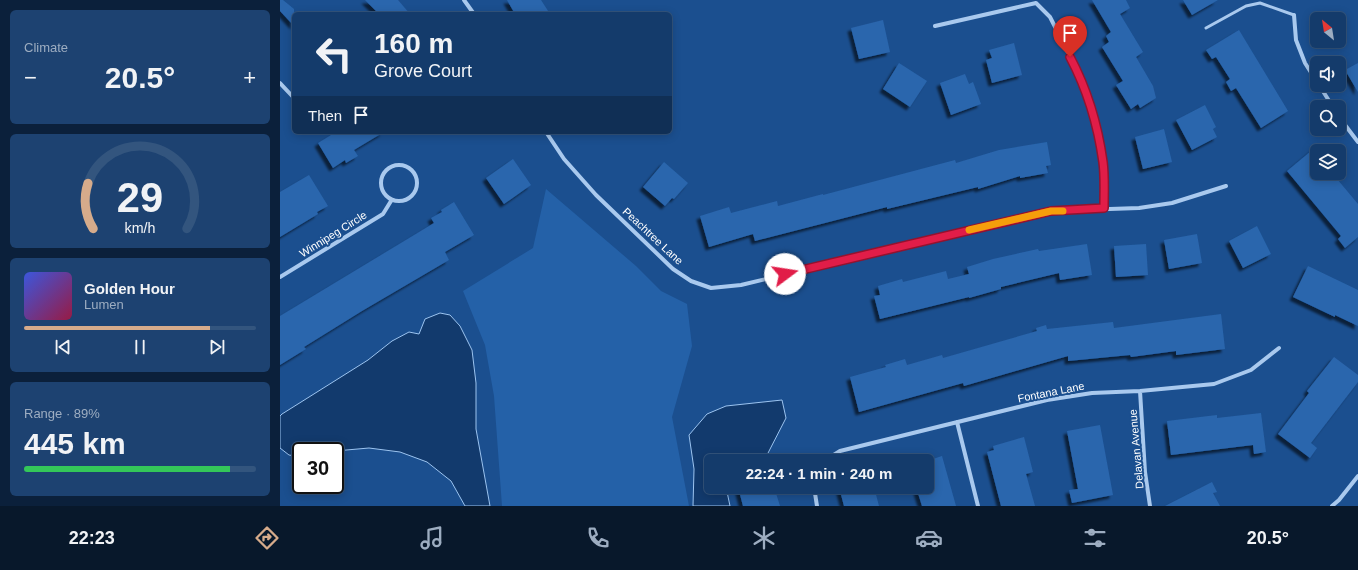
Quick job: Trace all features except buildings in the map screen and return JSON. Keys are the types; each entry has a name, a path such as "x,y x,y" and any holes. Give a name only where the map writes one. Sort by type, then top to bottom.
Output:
{"street":[{"path":"464,0 473,12"},
{"path":"935,26 1036,3 1050,17 1077,70 1094,114 1103,163 1104,208"},
{"path":"1294,15 1296,40 1310,70"},
{"path":"280,83 292,96"},
{"path":"1346,126 1358,142"},
{"name":"Peachtree Lane","path":"547,134 564,159 596,195 673,269 691,281 711,288 741,285 1051,211 1139,208 1172,203 1226,186"},
{"path":"393,166 406,166 415,174 417,185 416,191 412,196 402,202 391,201 386,197 380,186 380,179 383,173 393,166"},
{"name":"Winnipeg Circle","path":"280,277 383,214 391,201"},
{"name":"Fontana Lane","path":"835,454 840,451 1047,400 1092,393 1140,391 1214,384 1251,370 1279,348"},
{"name":"Delavan Avenue","path":"1140,391 1145,472 1150,506"},
{"path":"957,422 978,506"},
{"path":"1332,506 1339,500 1358,476"},
{"path":"815,494 817,506"}],"lane":[{"path":"1206,28 1246,6 1260,3 1294,15"}],"shaded area":[{"path":"546,189 636,266 661,291 687,304 692,346 672,417 689,506 502,506 494,396 485,345 463,291 533,248"},
{"path":"440,313 450,315 460,326 472,350 476,383 476,429 490,506 465,506 451,481 427,462 400,452 369,448 344,450 344,442 292,442 292,456 280,448 280,416 282,414 368,360 392,341 409,332 419,334 425,319"},
{"path":"782,400 786,418 768,454 704,454 704,494 727,494 730,506 693,506 694,469 689,435 707,414 726,406"}],"slow traffic":[{"path":"969,230 1051,211 1063,211"}],"route":[{"path":"785,274 1022,217 1051,211 1104,208 1103,163 1094,114 1077,70 1070,57"}]}
